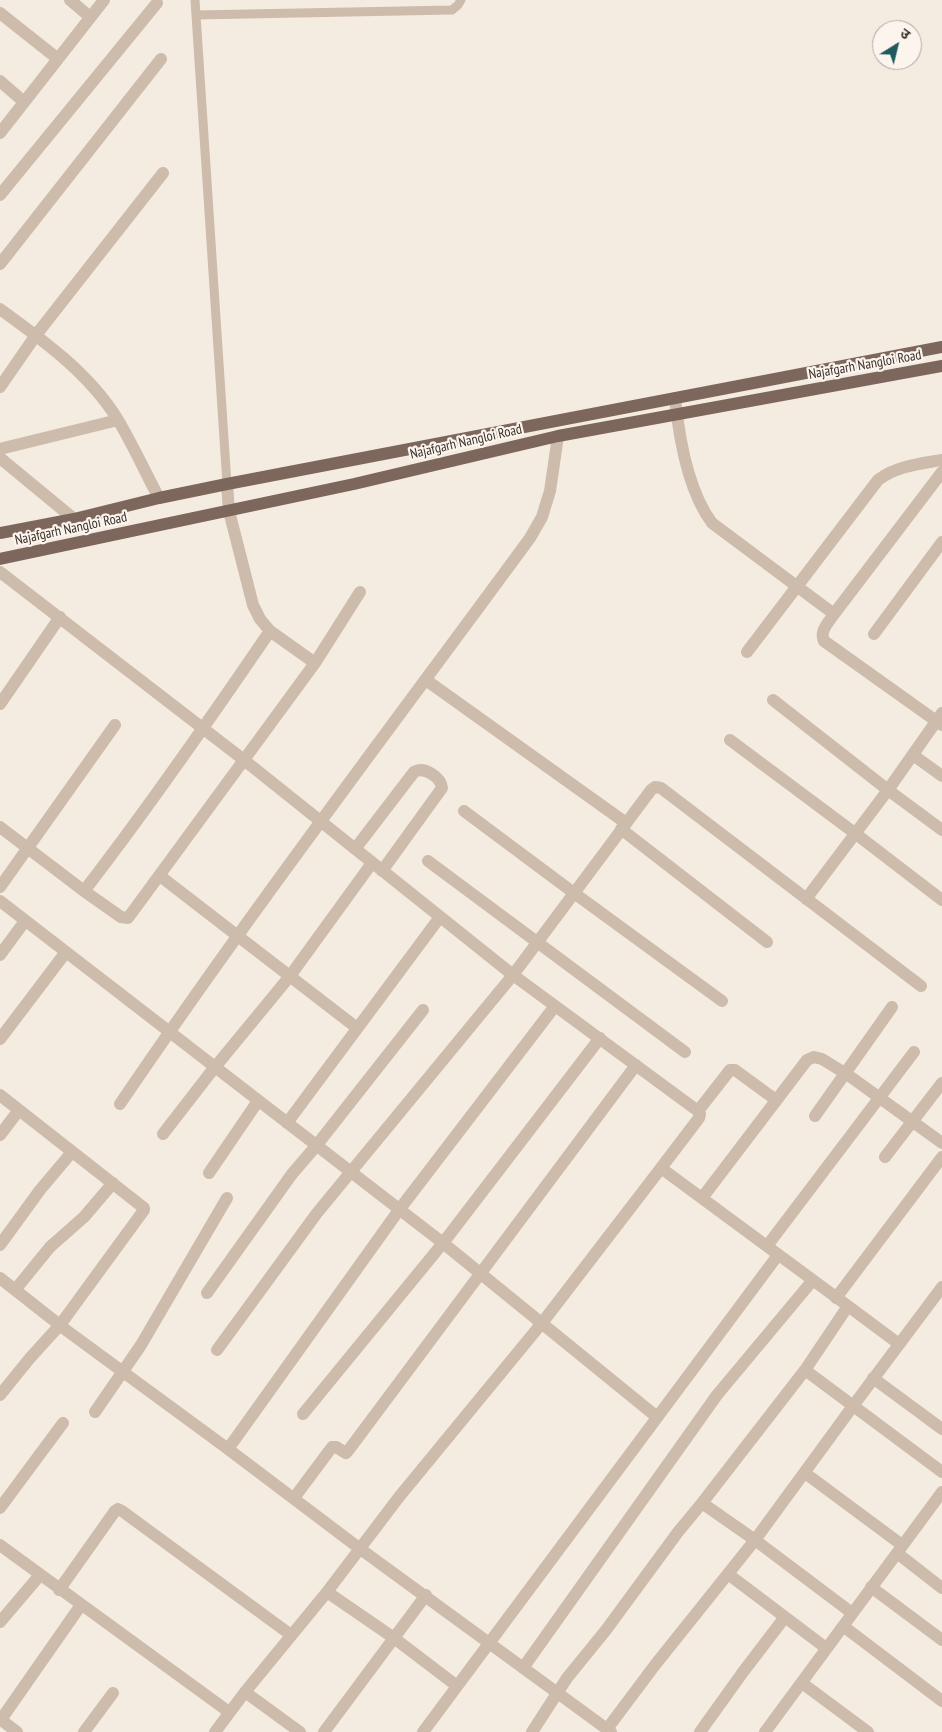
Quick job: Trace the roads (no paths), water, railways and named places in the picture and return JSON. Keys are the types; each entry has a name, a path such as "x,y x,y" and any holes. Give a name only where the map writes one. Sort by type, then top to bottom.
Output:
{"main road":[{"name":"Najafgarh Nangloi Road","path":"0,533 74,519 158,498 227,484 942,347"},
{"name":"Najafgarh Nangloi Road","path":"0,560 354,484 558,436 942,366"}],"street":[{"path":"70,0 90,17"},
{"path":"0,133 104,0"},
{"path":"0,195 157,2"},
{"path":"0,13 58,59"},
{"path":"0,264 161,59"},
{"path":"0,82 24,102"},
{"path":"0,387 36,335 163,173"},
{"path":"0,308 36,335 76,370 98,393 118,420 158,498"},
{"path":"675,398 689,470 697,500 703,511 712,523 834,614"},
{"path":"0,449 118,420"},
{"path":"120,1104 169,1032 320,822 530,538 542,517 550,491 558,436"},
{"path":"0,458 74,519"},
{"path":"747,652 878,480 888,472 899,468 942,460"},
{"path":"806,899 940,720 824,641 822,632 942,472"},
{"path":"227,484 230,511 253,605 260,619 270,631 315,663"},
{"path":"874,634 942,542"},
{"path":"0,572 244,760 513,975 700,1114 699,1118 542,1323 399,1496 327,1592 245,1692 215,1732"},
{"path":"0,827 84,891 121,917 128,918 315,663 360,592"},
{"path":"0,704 60,617"},
{"path":"84,891 203,730 270,631"},
{"path":"426,680 624,826 767,942"},
{"path":"774,700 942,830"},
{"path":"0,887 115,725"},
{"path":"730,740 942,900"},
{"path":"913,755 942,776"},
{"path":"163,1134 442,788 442,784 424,769 414,772 355,849"},
{"path":"217,1350 311,1221 513,975 650,790 661,788 921,986"},
{"path":"464,811 574,894 722,1001"},
{"path":"428,861 684,1052"},
{"path":"160,876 357,1028"},
{"path":"0,901 443,1243 657,1417"},
{"path":"286,1123 440,916"},
{"path":"0,955 26,921"},
{"path":"0,1039 66,952"},
{"path":"228,1449 398,1210 555,1006"},
{"path":"815,1116 892,1007"},
{"path":"207,1293 292,1174 423,1010"},
{"path":"303,1414 443,1243 600,1038"},
{"path":"766,1246 914,1052"},
{"path":"702,1198 807,1060 814,1057 822,1059 845,1073 942,1143"},
{"path":"294,1498 332,1447 336,1447 346,1453 348,1451 636,1065"},
{"path":"698,1111 730,1070 735,1070 776,1100"},
{"path":"885,1157 942,1083"},
{"path":"0,1095 144,1208 60,1325 30,1358 0,1396"},
{"path":"209,1173 258,1101"},
{"path":"0,1135 19,1110"},
{"path":"0,1244 40,1190 72,1152"},
{"path":"836,1298 942,1157"},
{"path":"661,1168 899,1344"},
{"path":"16,1290 50,1248 84,1217 113,1183"},
{"path":"95,1412 123,1372 165,1305 226,1198"},
{"path":"422,1732 778,1255"},
{"path":"0,1278 359,1548 609,1730 654,1665 755,1540 942,1287"},
{"path":"523,1668 717,1396 813,1280"},
{"path":"532,1732 567,1678 606,1630 678,1532 805,1370 848,1306"},
{"path":"805,1370 942,1472"},
{"path":"874,1378 942,1429"},
{"path":"0,1508 63,1423"},
{"path":"805,1472 900,1549 942,1588"},
{"path":"765,1732 942,1492"},
{"path":"702,1503 755,1540 852,1613"},
{"path":"59,1590 114,1510 118,1509 122,1510 291,1635"},
{"path":"0,1546 229,1712"},
{"path":"728,1574 826,1648"},
{"path":"0,1622 40,1575"},
{"path":"871,1587 942,1640"},
{"path":"327,1592 394,1638 457,1686"},
{"path":"324,1732 426,1595"},
{"path":"17,1732 0,1720 81,1605"},
{"path":"700,1732 785,1617"},
{"path":"843,1626 942,1701"},
{"path":"802,1683 868,1732"},
{"path":"245,1692 300,1732"},
{"path":"84,1732 113,1693"}],"lane":[{"path":"195,0 227,484"},
{"path":"196,14 452,10 461,0"}]}
